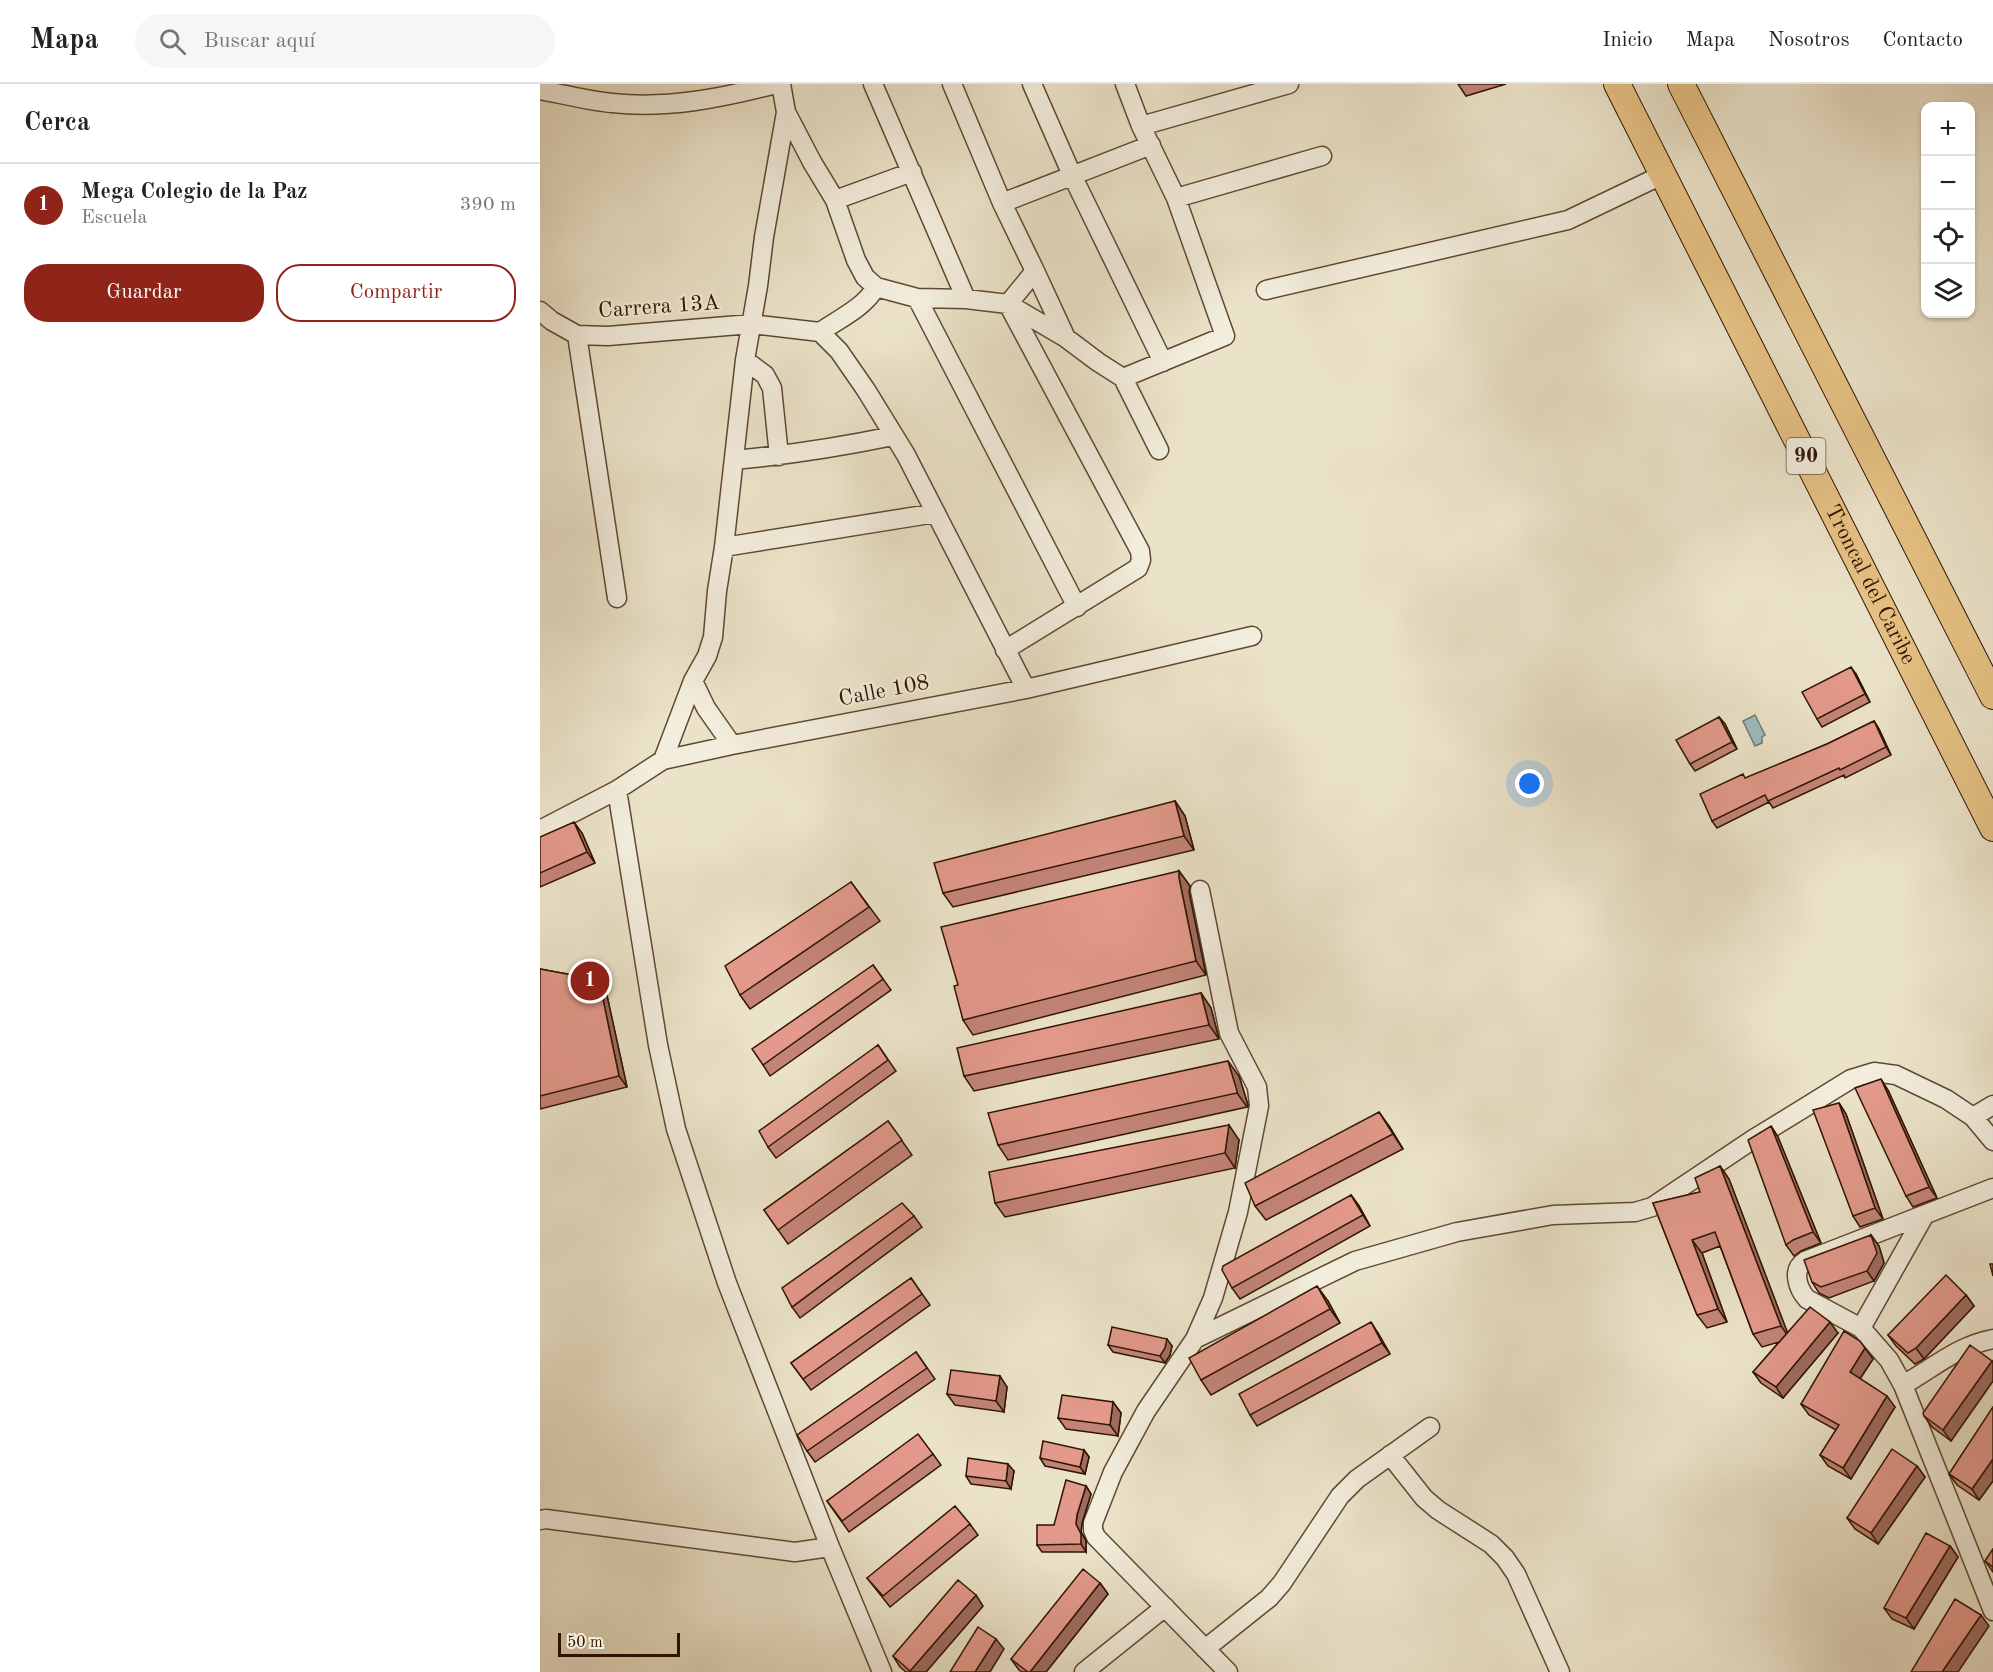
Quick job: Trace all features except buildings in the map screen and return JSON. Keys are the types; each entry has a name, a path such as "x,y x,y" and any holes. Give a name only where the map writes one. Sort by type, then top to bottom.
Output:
{"highway":[{"name":"Troncal del Caribe","path":"1617,84 1993,828"},
{"name":"90","path":"1681,84 1993,696"}],"street":[{"path":"540,90 612,104 654,105 733,96 776,84"},
{"path":"781,84 786,112 835,200 856,260 865,277 876,287 917,298 966,299 1008,304 1066,338 1123,378 1159,450"},
{"path":"873,84 966,299"},
{"path":"952,84 1002,204 1066,338"},
{"path":"1032,84 1072,175 1163,362"},
{"path":"1123,378 1225,336 1176,198 1141,126 1125,84"},
{"path":"1141,126 1289,84"},
{"path":"663,760 693,681 707,656 713,637 745,360 786,112"},
{"path":"1002,204 1151,145"},
{"path":"1176,198 1322,156"},
{"path":"835,200 912,172"},
{"path":"1266,290 1568,220 1664,174"},
{"path":"1008,304 1035,271"},
{"path":"876,287 863,303 820,332 839,351 906,455 1026,689"},
{"path":"917,298 1077,607"},
{"path":"1005,650 1138,568 1141,560 1140,551 1008,304"},
{"name":"Carrera 13A","path":"540,311 552,321 577,335 608,336 751,324 820,332"},
{"path":"577,335 617,598"},
{"path":"745,360 765,375 772,387 779,456"},
{"path":"734,460 779,456 893,436"},
{"path":"724,547 936,513"},
{"name":"Calle 108","path":"540,830 616,790 663,760 1026,689 1252,636"},
{"path":"693,681 706,708 732,745"},
{"path":"616,790 658,1045 676,1129 727,1283 830,1547 882,1672"},
{"path":"1200,890 1229,1033 1257,1088 1259,1106 1233,1232 1212,1298 1195,1339 1146,1411 1113,1472 1093,1523 1093,1530 1096,1537 1228,1672"},
{"path":"1195,1339 1354,1261 1457,1232 1552,1215 1644,1210 1652,1207 1752,1140 1851,1079 1874,1072 1896,1075 1946,1099 1973,1117 1993,1141"},
{"path":"1973,1117 1993,1105"},
{"path":"1993,1188 1799,1265 1797,1270 1802,1293 1807,1299 1861,1328 1889,1360 1904,1385 1993,1611"},
{"path":"1861,1328 1923,1216"},
{"path":"1904,1385 1976,1342 1993,1339"},
{"path":"1205,1649 1269,1598 1340,1496 1357,1479 1430,1427"},
{"path":"1390,1455 1424,1498 1438,1510 1491,1544 1505,1558 1516,1574 1560,1672"},
{"path":"540,1520 795,1552 830,1547"},
{"path":"1084,1672 1165,1607"}],"water":[{"path":"1755,715 1765,735 1762,737 1762,743 1755,746 1743,721"}],"place":[{"name":"Mega Colegio de la Paz","path":"590,981"}]}
